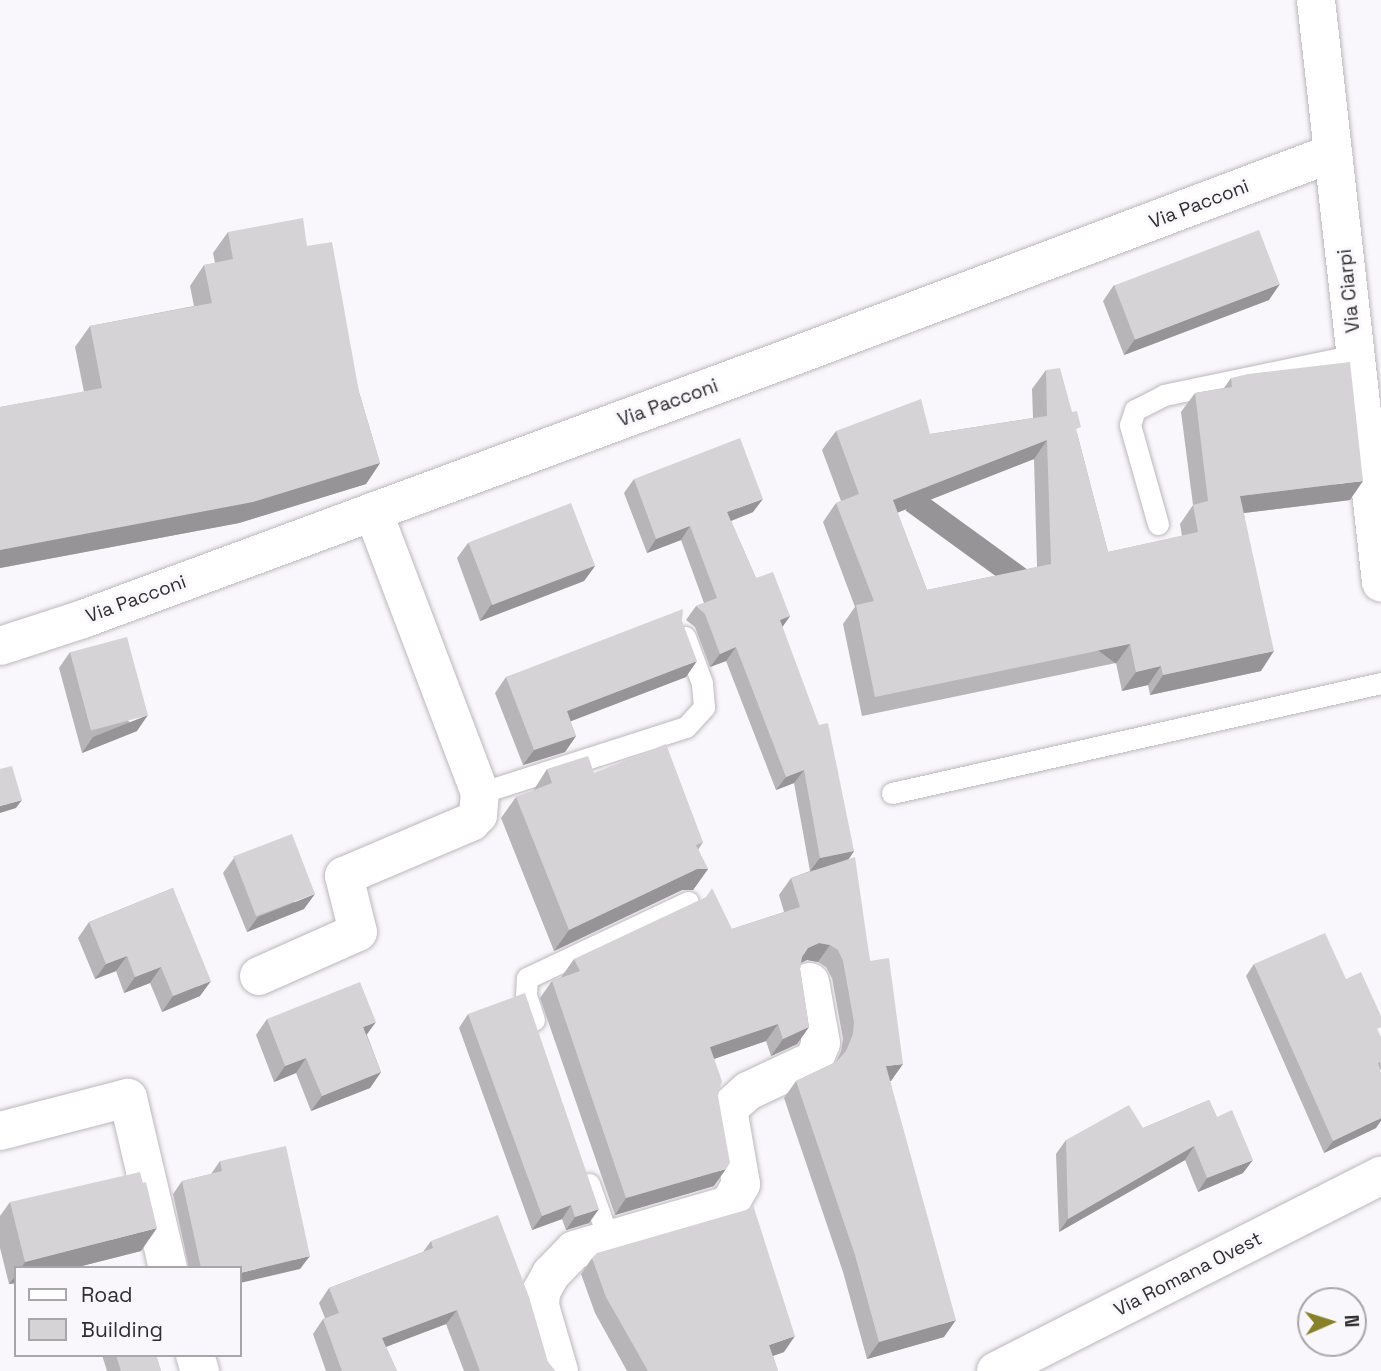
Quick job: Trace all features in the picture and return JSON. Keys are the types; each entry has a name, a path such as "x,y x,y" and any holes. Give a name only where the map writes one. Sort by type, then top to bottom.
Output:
{"street":[{"name":"Via Ciarpi","path":"1316,0 1381,582"},
{"name":"Via Pacconi","path":"0,646 373,512 1333,153"},
{"path":"258,976 358,932 344,876 471,822 478,815 480,793 373,512"},
{"path":"559,1371 540,1307 541,1292 551,1273 574,1250 729,1205 741,1184 728,1109 748,1091 814,1060 821,1043 810,982"},
{"path":"0,1131 128,1098 168,1266"},
{"name":"Via Romana Ovest","path":"996,1371 1381,1176"}],"lane":[{"path":"1158,524 1130,425 1135,410 1164,395 1356,355"},
{"path":"480,793 686,727 704,707 702,683 683,632"},
{"path":"892,793 1381,683"},
{"path":"539,1035 526,996 527,978 688,902"},
{"path":"582,1163 608,1240"}],"building":[{"path":"303,218 307,246 332,242 359,392 380,463 253,502 0,550 0,407 102,388 90,326 212,303 204,265 233,259 228,232"},
{"path":"1259,230 1280,284 1135,340 1114,286"},
{"path":"1350,362 1363,481 1240,496 1274,651 1163,675 1161,666 1136,672 1130,644 875,697 856,605 874,601 836,503 859,494 836,431 921,399 930,434 1047,416 1046,370 1060,368 1072,412 1077,411 1081,427 1076,429 1108,552 1198,532 1193,505 1208,501 1195,393 1232,387 1231,378","holes":["1047,440 1051,564 927,590 893,500"]},
{"path":"740,438 763,499 727,512 756,578 773,572 790,616 780,620 819,725 828,723 854,851 820,858 804,770 786,777 736,647 720,654 705,614 696,606 717,598 690,526 656,539 634,479"},
{"path":"571,503 595,566 492,605 468,542"},
{"path":"683,609 682,621 697,661 567,711 576,736 534,750 506,677"},
{"path":"127,637 148,715 91,731 70,652"},
{"path":"666,744 703,842 696,845 708,869 697,869 569,930 516,797 552,783 547,769 588,756 594,773"},
{"path":"12,766 22,800 0,806 0,769"},
{"path":"292,834 315,894 256,916 233,857"},
{"path":"855,857 870,961 889,958 903,1064 886,1066 956,1320 879,1342 855,1255 796,1081 836,1062 846,1051 853,1034 854,1022 843,961 838,950 819,943 808,948 802,957 800,969 809,1027 783,1039 778,1024 710,1047 722,1081 718,1096 730,1163 726,1169 626,1198 552,981 580,971 574,959 706,897 712,888 732,929 800,907 791,878"},
{"path":"173,888 211,981 173,996 161,967 135,977 127,956 106,964 89,922"},
{"path":"1325,933 1346,979 1361,972 1381,1016 1381,1027 1377,1029 1381,1037 1381,1061 1378,1063 1381,1073 1381,1118 1333,1141 1254,964"},
{"path":"360,982 376,1022 363,1027 381,1072 322,1096 306,1058 285,1066 267,1019"},
{"path":"525,993 599,1209 575,1217 571,1205 542,1216 468,1014"},
{"path":"1209,1100 1217,1117 1232,1110 1253,1160 1207,1178 1194,1146 1068,1219 1066,1140 1129,1105 1143,1128"},
{"path":"286,1146 310,1256 242,1273 242,1266 201,1266 182,1181 222,1171 220,1161"},
{"path":"140,1172 143,1183 146,1182 157,1228 25,1262 10,1202"},
{"path":"753,1205 795,1336 769,1345 778,1371 648,1371 606,1297 592,1258 597,1253 746,1210"},
{"path":"498,1215 529,1297 548,1362 555,1371 480,1371 457,1310 382,1338 397,1371 342,1371 323,1319 339,1313 329,1288 433,1248 431,1241"},
{"path":"117,1357 157,1357 161,1371 121,1371"}]}
